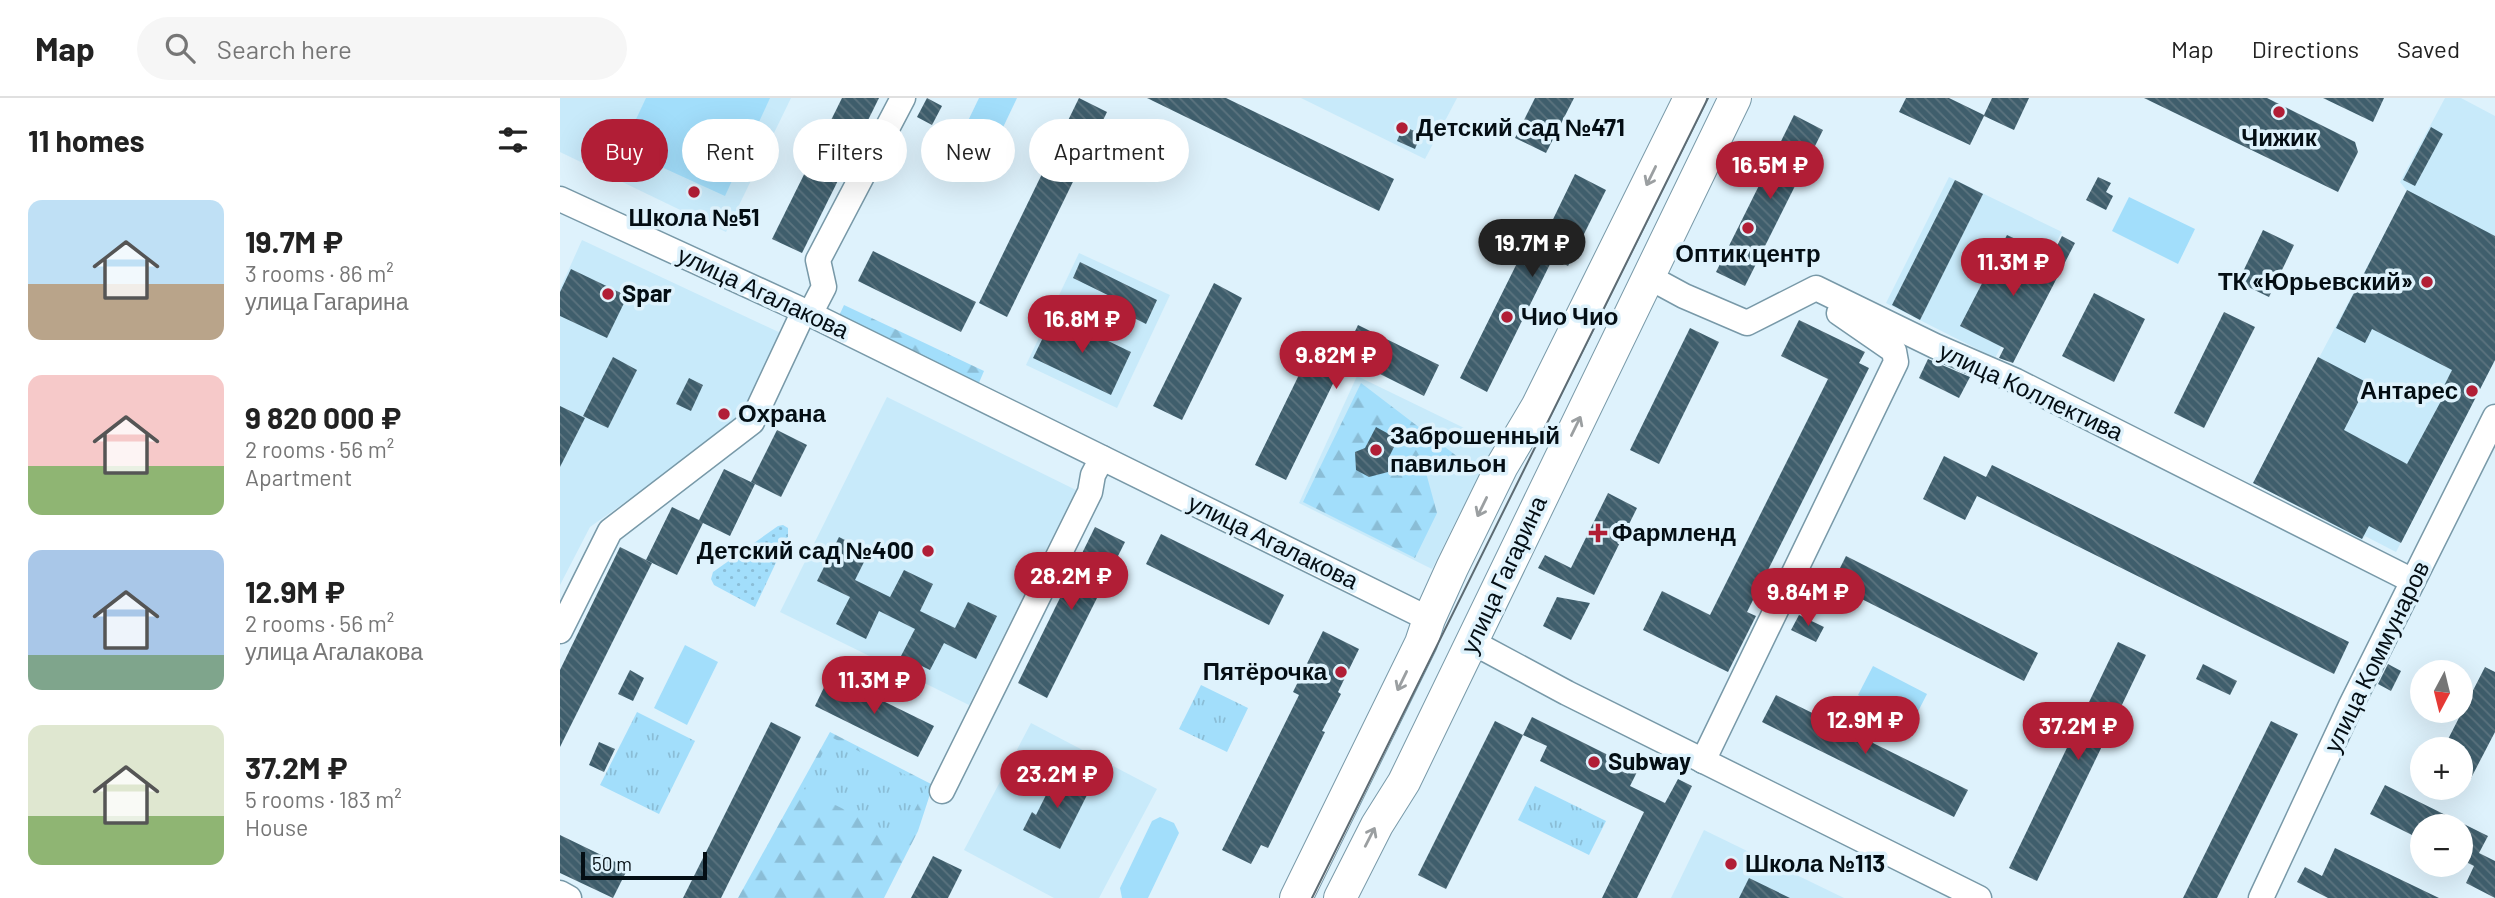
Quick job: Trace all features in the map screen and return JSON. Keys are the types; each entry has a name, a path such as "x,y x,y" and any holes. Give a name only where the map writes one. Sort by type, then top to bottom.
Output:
{"main road":[{"name":"улица Гагарина","path":"1296,898 1421,643 1429,619 1502,466 1537,407 1690,98"},
{"name":"улица Гагарина","path":"1340,898 1377,825 1404,782 1735,98"},
{"name":"улица Агалакова","path":"1429,619 1472,642"}],"street":[{"path":"560,631 610,531 752,422 807,313 824,287 818,260 902,98"},
{"name":"улица Агалакова","path":"560,199 807,313 1429,619"},
{"path":"1647,276 1684,296 1747,323 1808,292 1894,351 1896,362 1703,761"},
{"name":"улица Коллектива","path":"1808,292 1816,288 2016,381 2413,581"},
{"name":"улица Коммунаров","path":"2261,898 2351,705 2495,417"},
{"path":"942,791 1090,492 1093,475 1102,458"},
{"name":"улица Агалакова","path":"1472,642 1514,666 1979,898"},
{"path":"560,893 569,898"}],"shaded area":[{"path":"560,98 791,98 779,123 779,119 682,119 682,182 750,182 726,232 622,182 668,182 668,119 581,119 581,162 560,152"},
{"name":"Детский сад №471","path":"1301,98 1457,98 1425,159"},
{"path":"2445,98 2461,98 2495,116 2495,360 2396,552 2365,536 2360,543 2336,530 2337,527 2253,483 2407,191 2400,182"},
{"path":"1949,177 2062,232 1995,358 1886,303"},
{"path":"582,240 785,335 747,416 590,527 560,585 560,289"},
{"path":"1079,253 1170,295 1117,408 1026,365"},
{"path":"1357,376 1495,443 1432,569 1299,503"},
{"name":"Детский сад №400","path":"887,397 1076,490 969,705 780,612"},
{"path":"1031,723 1157,789 1099,898 1054,898 964,850"},
{"name":"Школа №113","path":"1704,830 1844,898 1671,898"}],"green space":[{"path":"646,98 770,98 760,119 682,119 682,176 668,170 668,119 636,119"},
{"path":"979,98 1017,98 1007,119 969,119"},
{"path":"694,182 731,182 725,196"},
{"path":"2129,197 2195,229 2178,264 2112,231"},
{"path":"844,305 984,371 978,385 838,318"},
{"path":"1361,383 1458,457 1425,469 1437,513 1415,558 1303,502"},
{"path":"783,525 788,528 788,537 755,607 714,585 711,579 713,572"},
{"path":"685,645 718,662 687,725 654,708"},
{"path":"1873,666 1927,694 1912,723 1858,695"},
{"path":"1201,685 1248,708 1227,752 1179,729"},
{"path":"637,712 695,741 659,814 600,785"},
{"path":"830,732 933,785 918,831 884,898 738,898"},
{"path":"831,737 927,786 900,838 804,789"},
{"path":"1535,786 1606,821 1589,855 1518,820"},
{"path":"1160,817 1174,823 1179,833 1148,898 1122,898 1120,888 1152,821"}],"building":[{"path":"842,98 879,98 869,119 832,119"},
{"path":"927,98 942,106 935,119 917,117"},
{"path":"1079,98 1107,112 1104,119 1069,119"},
{"path":"1147,98 1226,98 1394,179 1379,211"},
{"path":"1535,98 1574,98 1546,153 1515,138"},
{"path":"1906,98 1949,98 1984,115 1992,98 2029,98 2014,130 1984,116 1970,145 1899,112"},
{"path":"2144,98 2267,98 2355,142 2358,152 2338,192"},
{"path":"2323,98 2384,98 2373,122"},
{"path":"1794,115 1823,130 1745,286 1716,272"},
{"path":"1403,126 1421,134 1415,149 1397,141"},
{"path":"2431,127 2443,134 2415,186 2403,180"},
{"path":"1575,174 1606,190 1568,266 1553,258 1487,392 1460,378 1527,243 1539,248"},
{"path":"2098,177 2111,183 2106,192 2113,196 2106,210 2086,200"},
{"path":"1955,180 1983,194 1920,320 1892,305"},
{"path":"800,182 837,182 802,253 772,239"},
{"path":"1038,182 1073,182 1007,317 979,303"},
{"path":"2407,190 2495,236 2495,360 2401,543 2369,526 2362,539 2253,483 2318,357 2368,383 2344,430 2407,464 2441,401 2437,400 2452,370 2372,329 2365,343 2336,328"},
{"path":"2263,230 2294,245 2269,297 2238,282"},
{"path":"2007,235 2020,241 2011,259 2042,275 2062,236 2075,243 2013,363 1999,358 2004,348 1960,326"},
{"path":"873,251 976,302 961,332 858,281"},
{"path":"1080,262 1157,300 1146,324 1124,313 1128,305 1073,278"},
{"path":"571,269 621,293 625,301 607,338 560,316 560,292"},
{"path":"1214,283 1242,298 1182,420 1153,406"},
{"path":"2094,293 2145,319 2114,382 2062,356"},
{"path":"2224,312 2255,327 2204,428 2174,413"},
{"path":"1054,315 1131,352 1111,395 1033,358"},
{"path":"1799,320 1865,352 1859,363 1869,368 1747,612 1756,616 1728,672 1643,630 1662,591 1710,615 1828,379 1781,356"},
{"path":"1358,325 1439,365 1424,396 1346,357 1286,480 1255,465 1316,340 1344,354"},
{"path":"1690,328 1719,342 1659,464 1630,450"},
{"path":"613,357 637,370 608,428 583,416"},
{"path":"1928,359 1970,377 1959,398 1919,378"},
{"path":"689,378 703,385 691,411 676,404"},
{"path":"560,406 585,418 560,467"},
{"name":"Заброшенный павильон","path":"1376,427 1398,439 1388,459 1388,472 1369,477 1356,470 1355,452 1365,448"},
{"path":"777,430 807,445 781,497 751,482"},
{"path":"1944,456 1986,477 1992,465 2349,642 2334,674 1977,496 1965,520 1923,499"},
{"path":"724,469 755,484 730,536 703,523 677,575 646,560 672,507 699,520"},
{"path":"1608,493 1637,508 1594,595 1538,568 1545,555 1571,568"},
{"path":"1095,527 1125,542 1047,698 1018,683"},
{"path":"1161,534 1284,595 1269,625 1146,564"},
{"path":"839,537 869,552 855,580 890,597 904,570 933,584 920,611 955,628 968,602 997,616 976,659 944,643 930,670 901,656 915,629 879,611 866,639 836,624 850,597 817,581"},
{"path":"620,547 652,563 560,747 560,670"},
{"path":"1846,556 2038,653 2024,681 1832,584"},
{"path":"1557,597 1590,603 1571,640 1543,626"},
{"path":"1799,615 1824,627 1816,642 1791,630"},
{"path":"1323,631 1359,649 1338,692 1341,694 1322,731 1325,732 1268,848 1261,845 1251,864 1222,850 1299,695 1293,692"},
{"path":"2118,642 2146,655 2037,881 2009,868"},
{"path":"2203,664 2237,681 2230,695 2196,679"},
{"path":"2388,664 2401,671 2391,691 2378,684"},
{"path":"2485,667 2495,672 2495,732 2473,774 2473,737 2449,737 2456,723 2473,723 2473,690"},
{"path":"630,670 644,678 633,701 618,694"},
{"path":"830,675 934,726 918,757 815,706"},
{"path":"1776,695 1968,790 1954,817 1762,722"},
{"path":"1532,717 1638,770 1630,786 1665,803 1678,779 1692,786 1637,898 1602,898 1644,812 1540,761 1547,746 1523,735"},
{"path":"1495,721 1523,735 1446,889 1418,875"},
{"path":"2271,721 2298,734 2217,898 2183,898"},
{"path":"771,722 801,737 721,898 683,898"},
{"path":"599,742 615,749 604,772 589,765"},
{"path":"1052,770 1090,789 1060,849 1023,830 1032,812 1036,815 1048,791 1044,788"},
{"path":"2385,785 2410,797 2410,800 2444,814 2410,814 2410,834 2370,814"},
{"path":"2473,829 2488,836 2479,853 2495,861 2495,898 2466,883 2469,877 2473,877"},
{"path":"560,835 628,868 613,898 560,873"},
{"path":"2335,848 2439,898 2328,898 2297,882 2305,867 2322,876"},
{"path":"933,856 962,870 948,898 911,898"},
{"path":"1749,878 1790,898 1739,898"}],"tram line":[{"path":"1312,898 1708,98"}],"place":[{"name":"Чижик","path":"2279,112"},
{"name":"Детский сад №471","path":"1402,128"},
{"name":"Школа №51","path":"694,192"},
{"name":"Оптик центр","path":"1748,228"},
{"name":"ТК «Юрьевский»","path":"2427,282"},
{"name":"Spar","path":"608,294"},
{"name":"Чио Чио","path":"1507,317"},
{"name":"Антарес","path":"2472,391"},
{"name":"Охрана","path":"724,414"},
{"name":"Заброшенный павильон","path":"1376,450"},
{"name":"Фармленд","path":"1598,533"},
{"name":"Детский сад №400","path":"928,551"},
{"name":"Пятёрочка","path":"1341,672"},
{"name":"Subway","path":"1594,762"},
{"name":"Школа №113","path":"1731,864"}]}
